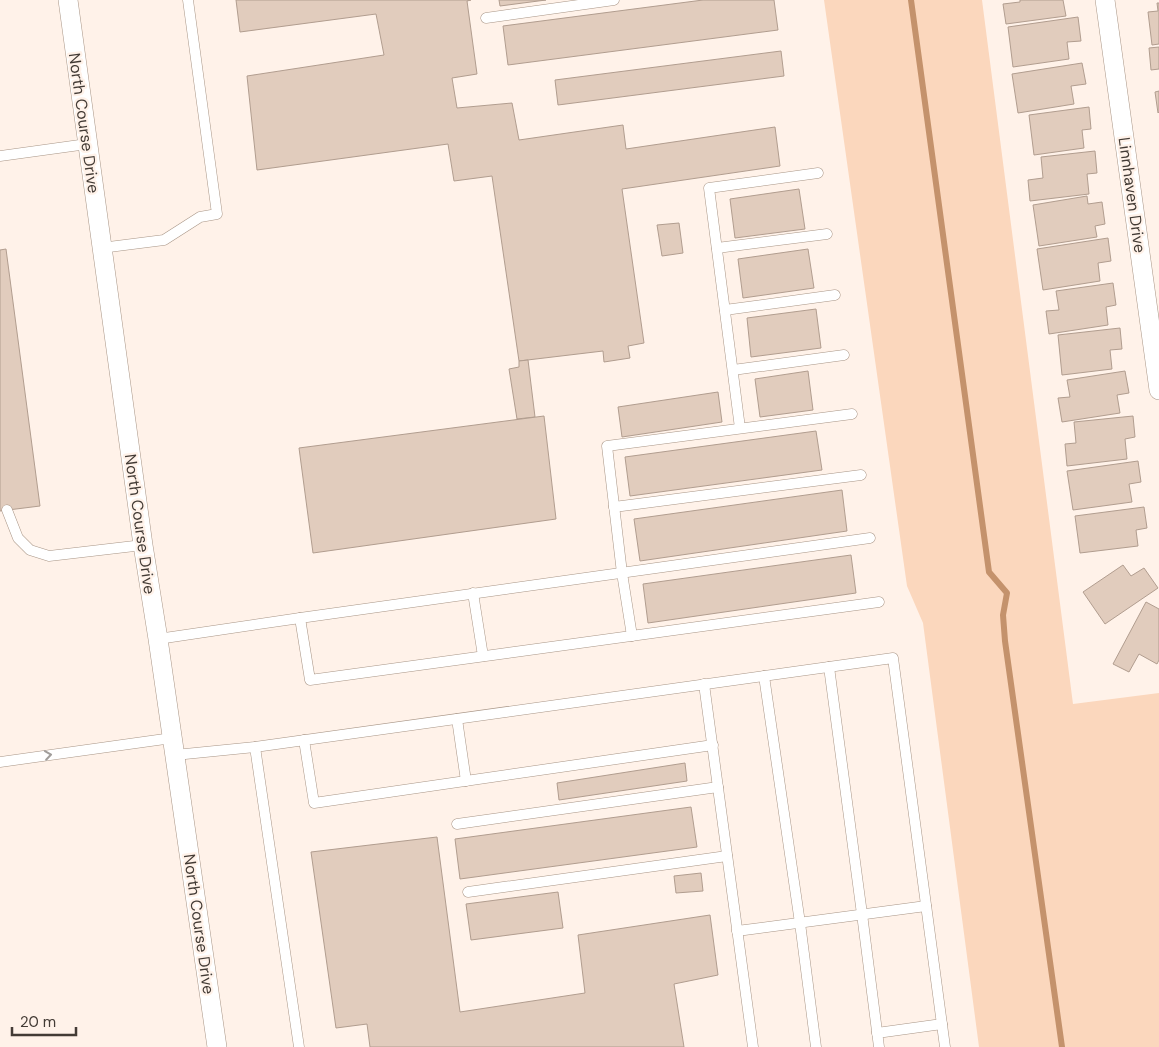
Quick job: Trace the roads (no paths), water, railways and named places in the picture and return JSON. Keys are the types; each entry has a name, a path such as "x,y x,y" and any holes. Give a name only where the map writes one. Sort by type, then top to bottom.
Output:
{"street":[{"name":"North Course Drive","path":"68,0 143,545 217,1047"},
{"name":"Linnhaven Drive","path":"1105,0 1159,390"}],"lane":[{"path":"102,248 164,240 200,217 217,214 188,0"},
{"path":"486,18 614,0"},
{"path":"0,156 87,144"},
{"path":"740,428 709,188 818,173"},
{"path":"717,248 827,234"},
{"path":"725,310 836,295"},
{"path":"733,370 844,355"},
{"path":"632,636 622,573 607,446 852,414"},
{"path":"614,507 861,475"},
{"path":"7,510 18,538 30,550 49,556 143,545"},
{"path":"158,639 870,538"},
{"path":"473,594 483,656"},
{"path":"300,618 310,680 879,602"},
{"path":"0,762 173,746 255,747 893,658 945,1047"},
{"path":"829,667 879,1047"},
{"path":"764,676 816,1047"},
{"path":"704,684 753,1047"},
{"path":"457,719 466,781"},
{"path":"304,740 314,803 713,745"},
{"path":"255,747 299,1047"},
{"path":"457,824 718,788"},
{"path":"468,892 727,856"},
{"path":"737,931 926,906"},
{"path":"877,1033 942,1024"}],"waterway":[{"path":"911,0 989,572 1007,593 1003,615 1005,641 1062,1047"}]}
